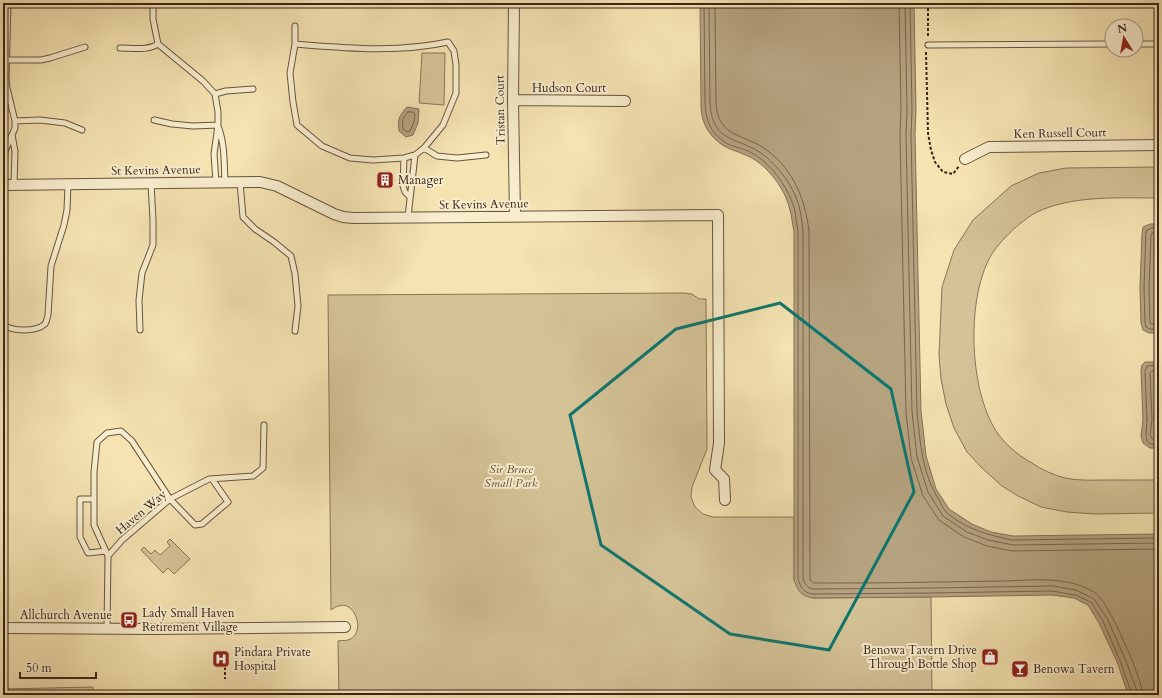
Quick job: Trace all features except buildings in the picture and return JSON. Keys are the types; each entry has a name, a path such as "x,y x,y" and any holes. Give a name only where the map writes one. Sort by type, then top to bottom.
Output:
{"street":[{"name":"Tristan Court","path":"514,3 513,100 515,216"},
{"name":"Hudson Court","path":"513,100 625,101"},
{"name":"Ken Russell Court","path":"965,159 989,147 1159,145"},
{"name":"St Kevins Avenue","path":"3,185 260,182 277,186 326,211 342,217 353,218 718,214 719,443 714,470 724,479 725,500"},
{"name":"Allchurch Avenue","path":"3,628 345,627"}],"lane":[{"path":"3,188 6,151 15,128 15,121 6,79 8,3"},
{"path":"154,3 153,20 158,44 203,81 215,94 218,112 218,125 214,154 220,182"},
{"path":"295,26 295,44 290,73 292,102 297,125 322,146 350,158 373,160 404,158 415,155 424,148 443,125 456,93 456,65 454,51 448,42 404,48 355,48 295,44"},
{"path":"120,48 146,48 154,47 158,44"},
{"path":"928,45 1104,44"},
{"path":"1144,44 1159,44"},
{"path":"6,60 41,60 85,47"},
{"path":"215,94 226,91 253,89"},
{"path":"15,121 40,120 65,123 82,130"},
{"path":"154,120 172,124 193,126 218,125"},
{"path":"218,125 222,136 224,149 220,182"},
{"path":"12,134 15,151 14,184"},
{"path":"424,148 437,156 457,158 486,155"},
{"path":"408,217 415,155"},
{"path":"404,158 403,186 405,192 410,197"},
{"path":"240,182 243,217 255,229 291,256 295,274 298,306 295,331"},
{"path":"140,330 139,300 142,273 153,245 153,220 150,183"},
{"path":"3,324 9,328 17,330 35,328 41,326 47,321 51,266 64,225 67,210 68,184"},
{"name":"Haven Way","path":"107,554 170,499 209,479 253,476 263,468 264,425"},
{"path":"107,628 107,554 94,525 94,472 97,442 107,433 121,431 132,440 170,499 195,525 202,524 228,502 212,479"},
{"path":"94,499 80,499 80,538 88,553 107,554"}],"path":[{"path":"928,3 928,45 926,55 928,133 931,150 936,162 943,172 953,174 965,159"},
{"path":"225,662 225,679"}],"highlighted area":[{"path":"780,303 891,389 914,492 829,650 730,634 601,545 570,415 676,329"}],"green space":[{"path":"422,53 445,53 444,105 419,103"},
{"path":"1159,167 1159,198 1081,200 1037,212 1009,234 996,248 988,261 981,279 974,321 976,367 985,409 996,432 1010,447 1036,466 1065,478 1076,480 1159,480 1159,513 1095,514 1067,512 1041,507 1018,496 1002,486 983,469 967,452 954,428 946,404 941,379 939,355 942,287 954,250 973,220 1011,186 1039,173 1066,168"},
{"name":"Sir Bruce Small Park","path":"692,294 699,299 706,299 707,449 692,487 691,497 695,507 703,514 713,517 794,517 794,580 813,598 931,597 932,695 339,695 338,641 348,640 354,637 358,625 357,618 354,613 345,605 331,610 328,295"},
{"path":"170,539 190,559 174,574 168,568 163,573 141,550 144,547 151,554 155,550 160,555 170,546 167,542"},
{"path":"93,687 93,695 3,695 3,689"}],"water":[{"path":"700,3 914,3 915,134 921,411 926,456 936,489 949,509 972,524 991,532 1013,536 1159,534 1159,695 1128,695 1118,664 1099,623 1088,605 1074,598 1052,595 813,598 803,594 797,587 794,580 794,231 791,212 778,183 764,166 747,155 723,145 715,139 705,125 701,108"},
{"path":"407,107 419,109 418,123 413,135 406,137 399,131 399,118"},
{"path":"1150,224 1159,224 1159,333 1149,333 1143,330 1141,323 1140,288 1142,234 1143,227"},
{"path":"1145,362 1159,362 1159,448 1150,448 1143,443 1141,436 1143,420 1141,370 1142,365"}],"place":[{"name":"Manager","path":"385,180"},
{"name":"Lady Small Haven Retirement Village","path":"129,620"},
{"name":"Benowa Tavern Drive Through Bottle Shop","path":"990,657"},
{"name":"Pindara Private Hospital","path":"221,659"},
{"name":"Benowa Tavern","path":"1020,669"}]}
